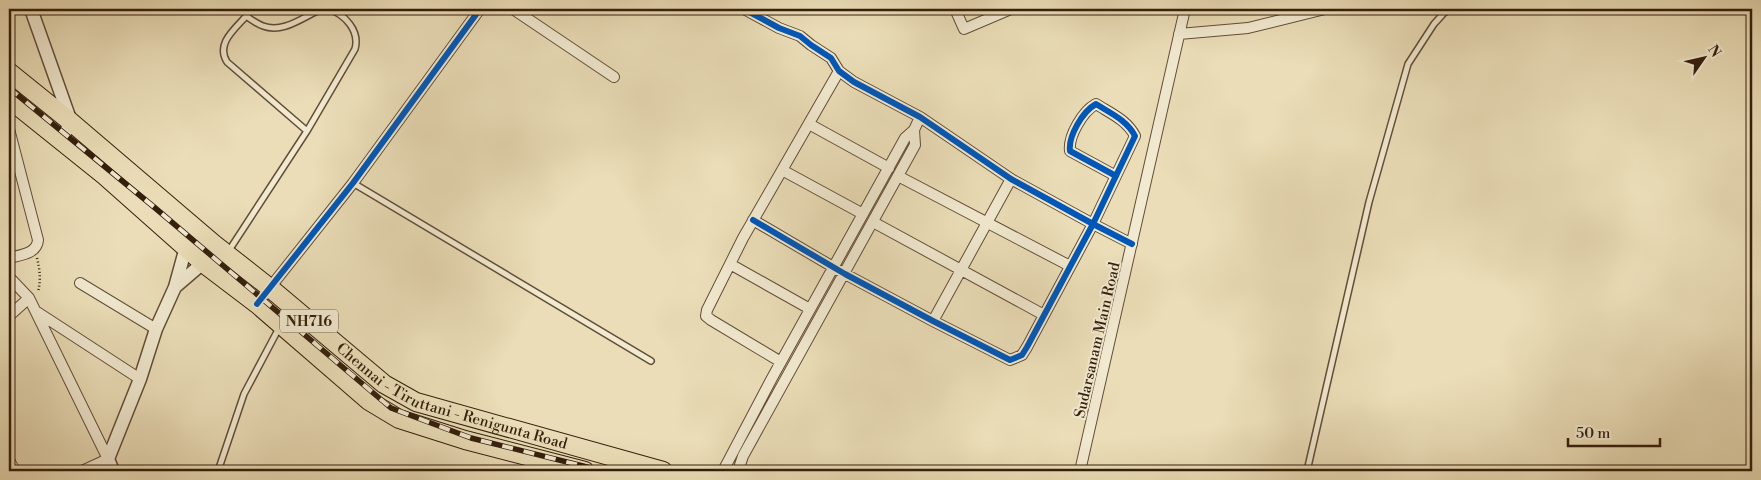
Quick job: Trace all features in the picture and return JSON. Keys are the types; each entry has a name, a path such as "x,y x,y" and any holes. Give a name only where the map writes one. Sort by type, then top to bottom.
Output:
{"highway":[{"name":"Chennai - Tiruttani - Renigunta Road","path":"9,72 384,384 416,402 663,471"},
{"name":"Chennai - Tiruttani - Renigunta Road","path":"9,99 61,140 203,262 257,304 370,400 399,418 465,440 585,471"}],"street":[{"path":"32,9 71,122 61,140"},
{"path":"257,304 353,183 480,9"},
{"path":"513,9 614,77"},
{"path":"744,9 779,28 800,36 831,58 839,71 854,82 920,117 1011,179 1132,244"},
{"path":"955,9 964,29 1007,10"},
{"name":"Sudarsanam Main Road","path":"1080,471 1185,9"},
{"path":"1179,34 1248,28 1325,9"},
{"path":"781,362 706,316 709,304 753,220 839,71"},
{"path":"753,220 845,274 1010,360 1022,355 1093,224 1116,176 1134,136 1131,129 1124,122 1096,104 1082,116 1069,144 1070,151 1116,176"},
{"path":"723,471 810,308 905,138 914,130 920,117"},
{"path":"809,124 889,168"},
{"path":"9,129 38,240 34,250 9,258"},
{"path":"738,471 743,456 915,145 914,130"},
{"path":"782,170 863,214"},
{"path":"898,176 1070,266"},
{"path":"933,321 1011,179"},
{"path":"873,222 1044,315"},
{"path":"82,471 108,459 140,379 156,329 176,286 186,247 198,230"},
{"path":"176,286 221,249"},
{"path":"730,264 810,308"},
{"path":"9,277 33,305 113,471"},
{"path":"80,283 156,329"},
{"path":"9,316 33,305"},
{"path":"33,305 140,379"},
{"path":"770,381 782,387"},
{"path":"9,460 15,471"}],"lane":[{"path":"252,9 225,40 222,48 223,55 227,62 307,131"},
{"path":"246,16 265,27 278,28 293,24 322,9"},
{"path":"221,249 307,131 355,49 357,41 352,26 341,15 328,9"},
{"path":"1308,471 1370,202 1408,64 1434,24 1444,13 1451,9"},
{"path":"353,183 651,362"},
{"path":"218,471 244,394 280,325"}],"path":[{"path":"33,305 40,284 40,268 34,250"}],"railway":[{"path":"9,88 154,207 391,408 471,438 603,471"}],"cycle path":[{"path":"257,304 353,183 480,9"},
{"path":"744,9 779,28 800,36 831,58 839,71 854,82 920,117 1011,179 1132,244"},
{"path":"753,220 845,274 1010,360 1022,355 1027,347 1093,224 1135,136 1123,121 1096,104 1086,112 1077,124 1071,138 1070,151 1116,176"}]}
